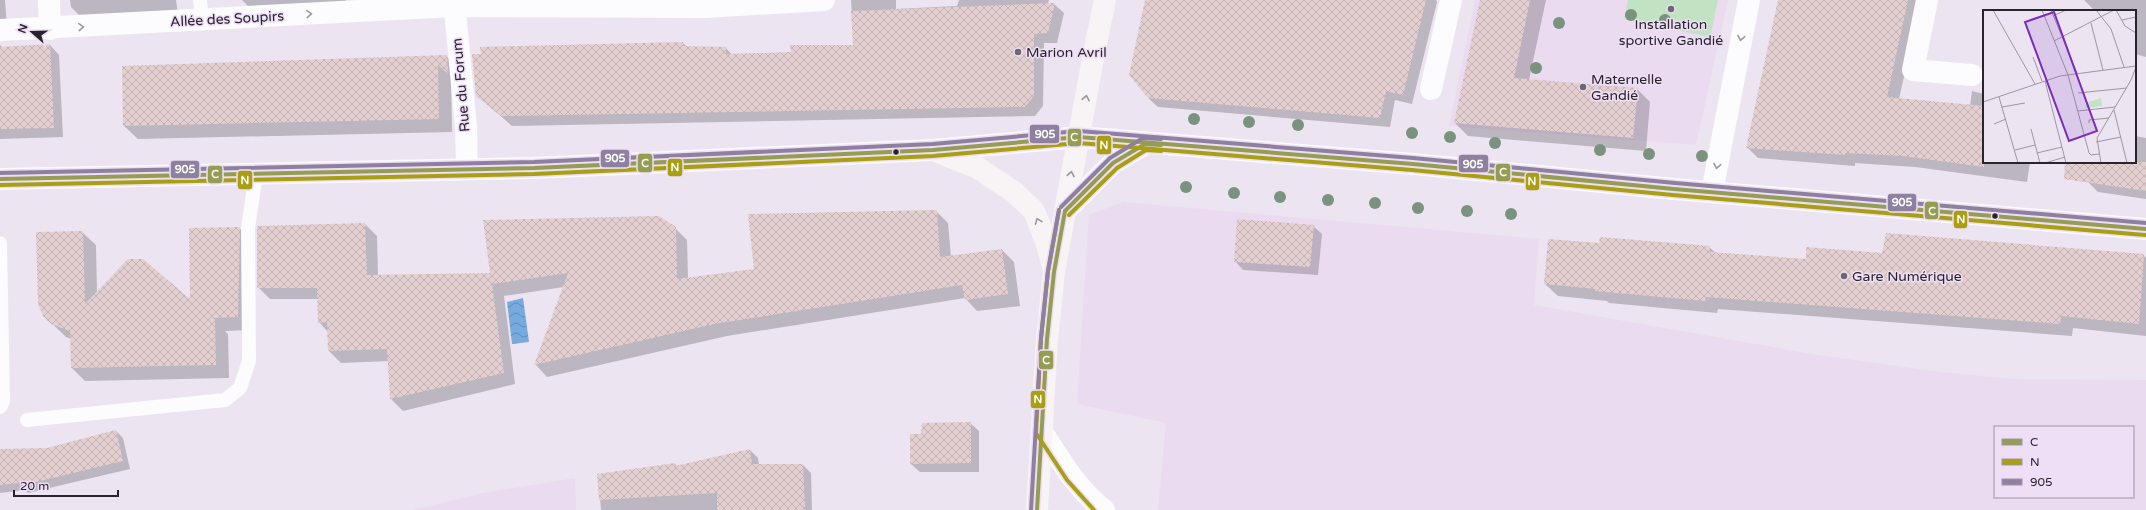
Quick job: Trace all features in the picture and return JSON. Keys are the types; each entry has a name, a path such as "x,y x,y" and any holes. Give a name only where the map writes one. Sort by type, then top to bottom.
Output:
{"main road":[{"path":"1037,510 1047,339 1054,272 1106,0"},
{"path":"934,150 978,168 1014,192 1034,211 1046,241 1054,272"}],"street":[{"path":"49,0 50,29"},
{"name":"Allée des Soupirs","path":"0,30 50,29 201,10 454,3 705,7 824,0"},
{"path":"1431,89 1451,0"},
{"path":"1712,192 1749,0"},
{"path":"1927,0 1912,70 1978,77"},
{"name":"Rue du Forum","path":"454,3 467,169"},
{"path":"0,179 467,169 934,150 1079,137 1145,144 1413,164 1712,192 2146,229"},
{"path":"1065,211 1113,164 1145,144"},
{"path":"1042,432 1072,477 1093,502 1104,510"}],"lane":[{"path":"27,420 225,400 240,388 249,361 248,228 256,174"},
{"path":"0,243 3,401 0,407"}],"shaded area":[{"name":"Maternelle Gandié","path":"1475,0 1728,0 1696,145 1449,126"},
{"path":"1123,202 1539,239 1534,305 1818,355 1941,372 2013,379 2146,380 2146,510 1158,510 1166,423 1077,404 1089,215"},
{"path":"575,478 576,510 413,510 483,493"}],"green space":[{"name":"Installation sportive Gandié","path":"1628,0 1718,0 1710,37 1624,19"}],"water":[{"path":"523,298 529,342 512,344 507,302"}],"building":[{"path":"1145,0 1426,0 1403,95 1386,91 1380,118 1148,98 1129,75"},
{"path":"1480,0 1530,0 1514,78 1638,88 1633,138 1454,123"},
{"path":"1778,0 1908,0 1887,97 1983,106 1984,167 1903,156 1845,153 1845,155 1746,148"},
{"path":"1055,3 1048,33 1034,34 1034,96 1025,107 501,116 476,96 472,54 481,54 480,47 683,42 683,46 726,47 726,54 791,52 790,45 853,45 851,11"},
{"path":"50,44 54,128 0,129 0,47"},
{"path":"447,55 448,74 438,65 439,119 123,126 122,66"},
{"path":"2146,162 2146,191 2064,179 2065,163"},
{"path":"937,210 940,257 1002,249 1008,294 965,300 962,285 714,324 534,365 568,273 492,284 504,373 390,399 387,349 328,351 327,322 318,323 317,288 257,288 257,226 365,223 367,275 490,273 483,220 659,216 676,227 677,279 754,269 748,214"},
{"path":"1237,219 1314,225 1310,267 1234,262"},
{"path":"240,227 238,317 213,318 215,320 216,365 71,368 70,331 51,324 43,316 38,304 36,232 83,231 85,304 128,259 143,259 190,299 189,228"},
{"name":"Gare Numérique","path":"1886,233 2144,254 2139,324 2061,316 2060,324 1706,297 1705,301 1595,291 1596,289 1544,284 1548,239 1599,243 1600,237 1710,246 1710,252 1806,259 1806,247 1882,253"},
{"path":"971,422 971,463 910,464 910,434 921,434 922,423"},
{"path":"116,430 123,461 19,486 19,483 0,485 0,449 47,448"},
{"path":"750,449 752,464 803,464 805,510 717,510 717,493 599,500 597,474 675,463 675,466"}],"transit line":[{"name":"905","path":"0,173 534,162 933,144 1079,131 1413,158 1675,183 2146,223"},
{"name":"C","path":"0,179 534,168 933,150 1079,137 1413,164 1674,189 2146,229"},
{"name":"905","path":"1061,207 1110,158 1143,138 1161,139"},
{"name":"N","path":"0,185 534,174 933,156 1079,143 1412,170 1673,195 2145,235"},
{"name":"C","path":"1065,211 1113,163 1145,144 1161,145"},
{"name":"N","path":"1069,215 1117,168 1146,150 1161,151"},
{"name":"N","path":"1059,210 1048,271 1041,338 1036,433 1067,480 1094,510"},
{"name":"905","path":"1031,510 1041,338 1048,271 1059,210"},
{"name":"C","path":"1037,510 1047,339 1054,272 1065,211"}],"place":[{"name":"Installation sportive Gandié","path":"1671,9"},
{"name":"Marion Avril","path":"1018,52"},
{"name":"Maternelle Gandié","path":"1583,87"},
{"name":"Gare Numérique","path":"1844,276"}]}
